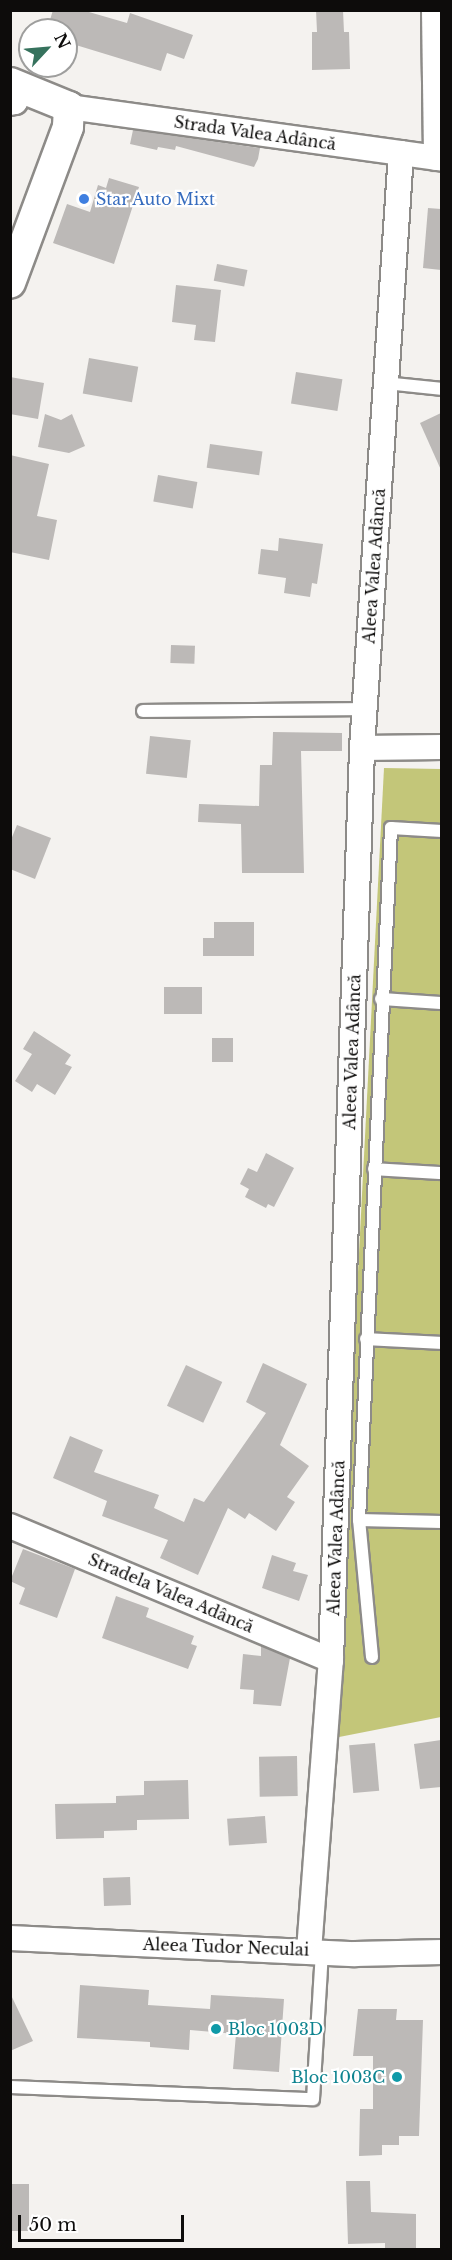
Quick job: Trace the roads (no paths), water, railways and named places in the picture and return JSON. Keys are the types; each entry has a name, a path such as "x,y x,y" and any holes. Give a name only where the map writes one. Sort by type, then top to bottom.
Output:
{"street":[{"path":"434,10 439,159"},
{"path":"10,283 68,127 69,107 15,92"},
{"name":"Strada Valea Adâncă","path":"69,107 439,159"},
{"name":"Aleea Valea Adâncă","path":"316,1951 331,1660 362,748 401,153"},
{"path":"362,748 441,747"},
{"name":"Stradela Valea Adâncă","path":"10,1526 331,1660"},
{"name":"Aleea Tudor Neculai","path":"10,1938 316,1951 441,1952"}],"lane":[{"path":"385,383 441,389"},
{"path":"143,711 365,709"},
{"path":"372,1657 359,1520 381,999 391,828 441,831"},
{"path":"381,999 441,1003"},
{"path":"374,1170 441,1173"},
{"path":"366,1339 441,1342"},
{"path":"359,1520 441,1522"},
{"path":"10,2087 314,2099 316,1951"}],"place":[{"name":"Star Auto Mixt","path":"84,199"},
{"name":"Bloc 1003D","path":"216,2029"},
{"name":"Bloc 1003C","path":"397,2077"}]}
